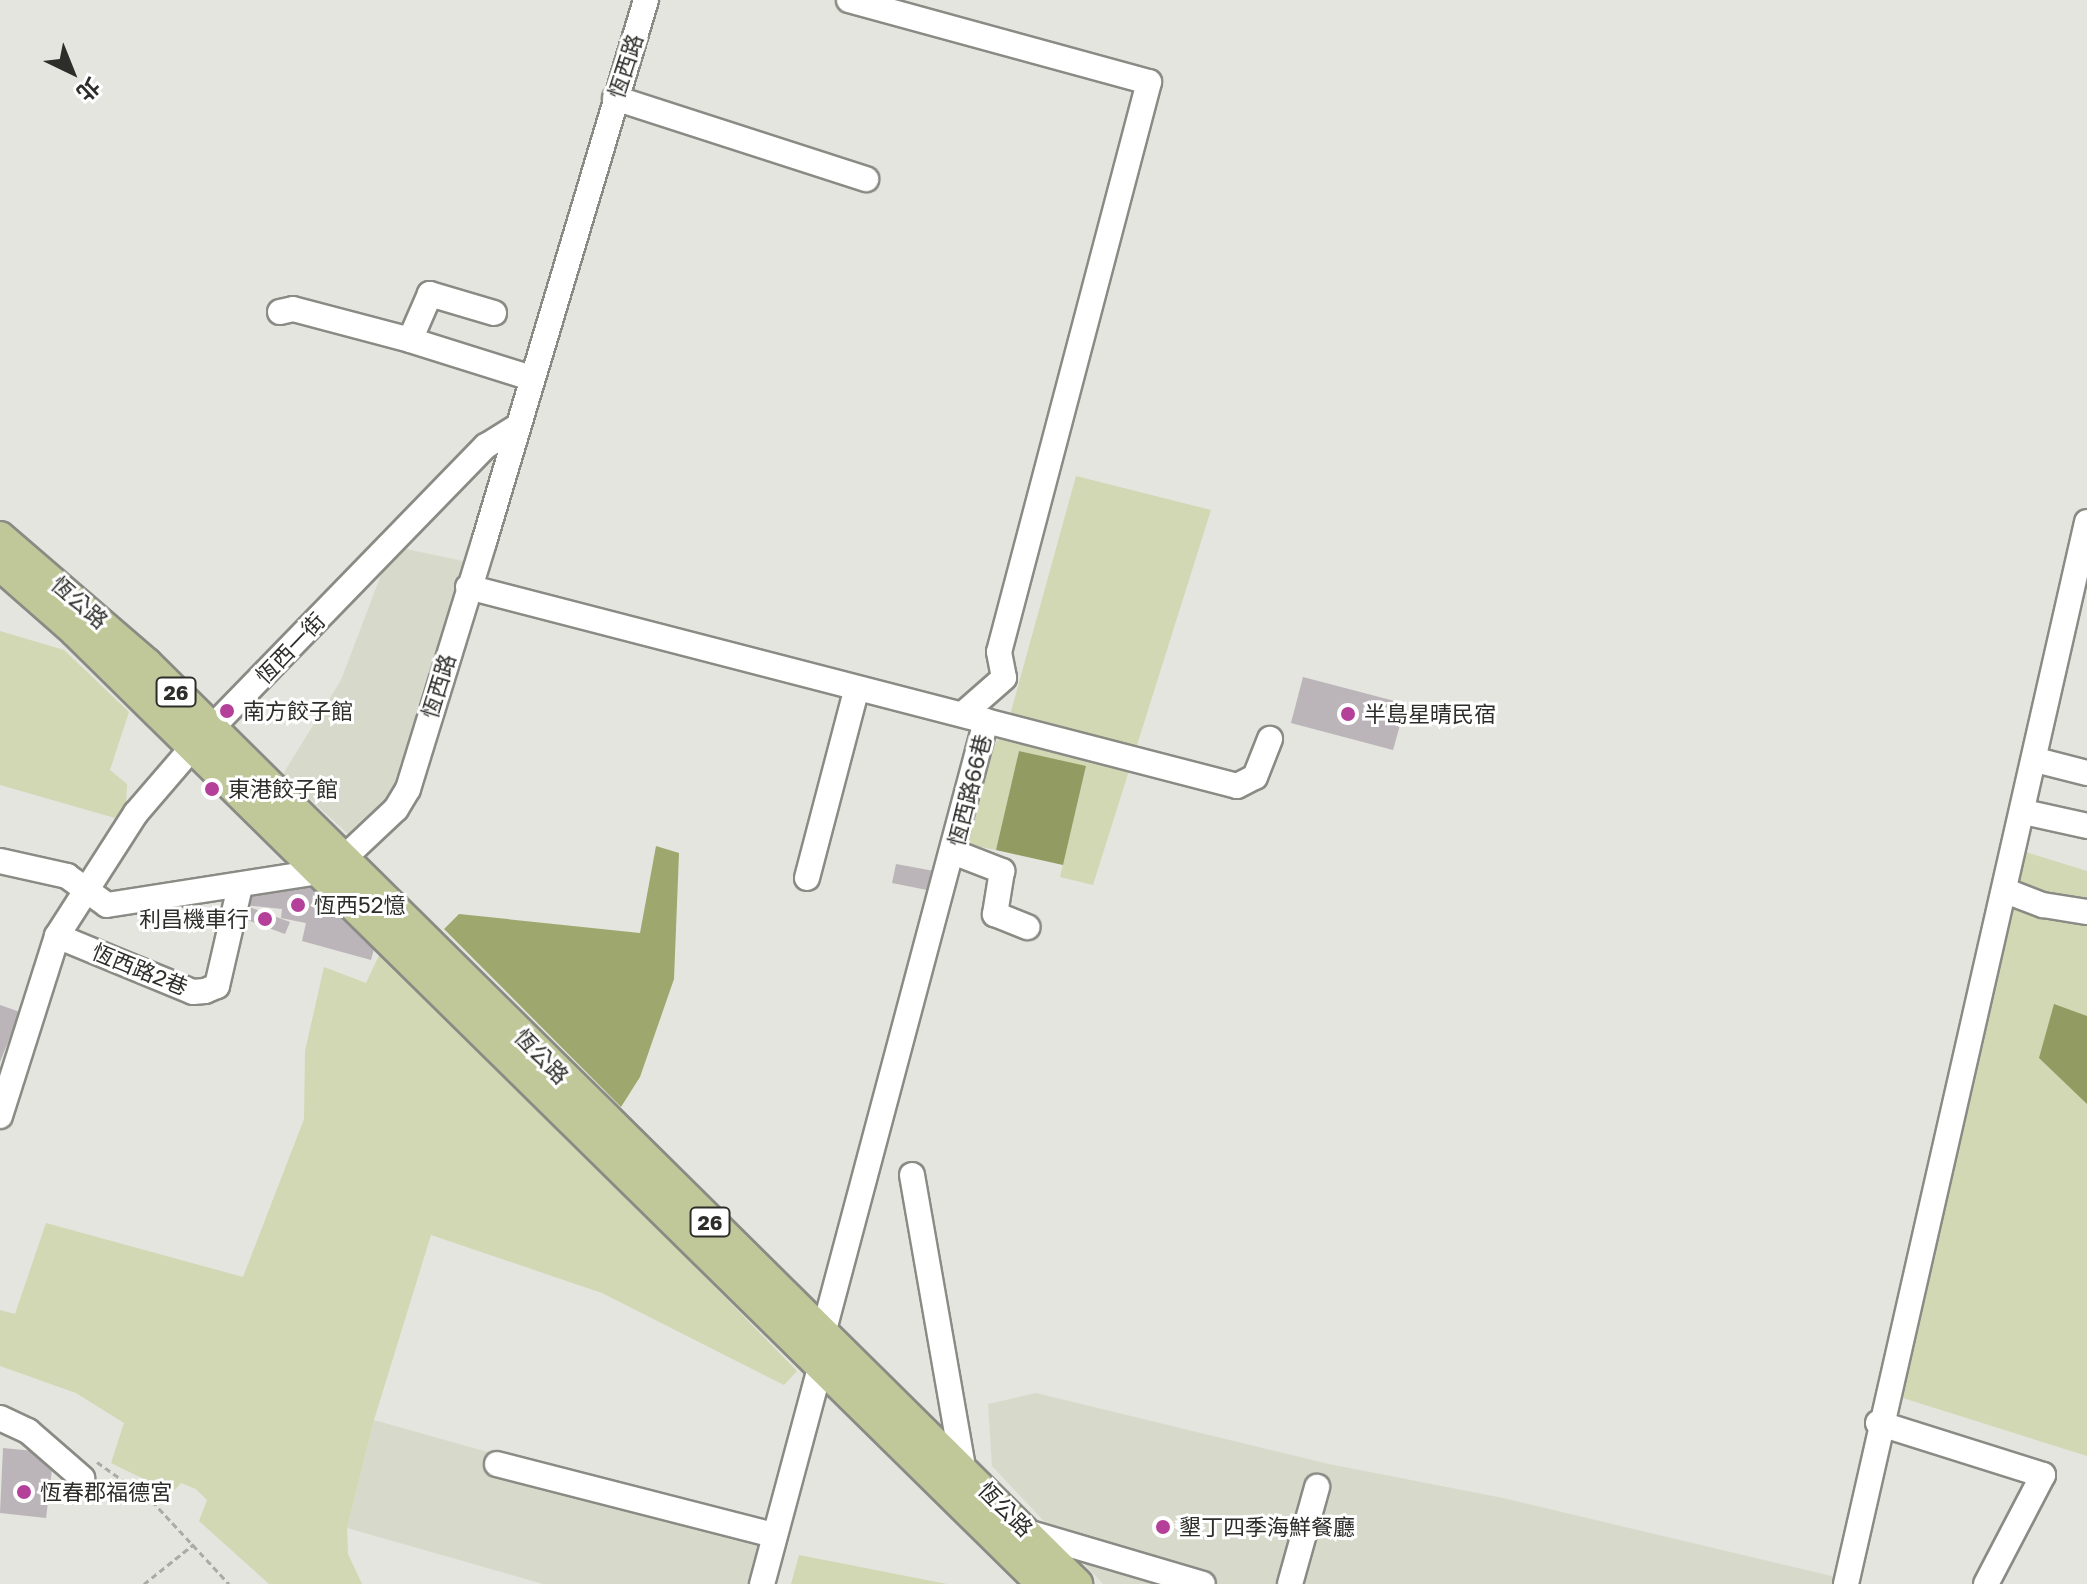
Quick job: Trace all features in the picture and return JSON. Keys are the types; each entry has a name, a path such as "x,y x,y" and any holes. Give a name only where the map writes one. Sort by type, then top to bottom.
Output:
{"main road":[{"name":"恆公路","path":"0,537 101,619 317,872 1042,1584"},
{"name":"恆公路","path":"0,565 345,857 622,1139 824,1330 1030,1533 1077,1584"}],"street":[{"name":"恆西路","path":"0,861 67,876 107,905 317,872 345,857 378,829 408,789 646,0"},
{"path":"849,0 1149,82 999,652 1004,678 975,717 1237,786 1255,777 1270,739"},
{"path":"615,98 866,179"},
{"path":"410,340 430,294 494,313"},
{"path":"280,312 293,309 410,340 531,378"},
{"name":"恆西一街","path":"84,888 136,813 202,738 486,446 516,427"},
{"path":"1846,1584 1878,1423 2080,586 2087,522"},
{"name":"恆西路66巷","path":"468,587 975,717 953,852 824,1330 820,1368 762,1584"},
{"path":"807,878 857,688"},
{"path":"2036,760 2087,773"},
{"path":"2024,812 2087,826"},
{"path":"953,852 1002,871 995,914 1028,927"},
{"name":"恆西路2巷","path":"57,936 193,992 205,991 217,986 240,886"},
{"path":"0,1116 57,936 84,888"},
{"path":"2006,891 2043,905 2087,912"},
{"path":"912,1175 963,1466"},
{"path":"0,1418 28,1431 85,1467"},
{"path":"1878,1423 2043,1475 1986,1584"},
{"path":"497,1464 774,1535"},
{"path":"1290,1584 1317,1487"},
{"path":"1030,1533 1203,1584"}],"path":[{"path":"85,1467 152,1501 229,1584"},
{"path":"144,1584 194,1544"}],"shaded area":[{"path":"1076,476 1211,510 1093,885 1060,877 1086,767 1019,751 996,850 962,843 993,747 1007,726"},
{"path":"392,546 482,565 413,791 363,848 283,774 341,680"},
{"path":"0,631 64,650 129,712 110,770 127,784 126,806 115,818 0,785"},
{"path":"1019,751 1086,766 1063,865 996,850"},
{"path":"656,846 679,853 674,979 640,1077 621,1107 444,929 459,914 640,933"},
{"path":"2016,849 2087,871 2087,1456 1887,1393"},
{"path":"383,947 797,1371 784,1385 602,1293 431,1235 374,1420 347,1528 348,1554 362,1584 269,1584 199,1521 207,1500 196,1489 181,1483 172,1493 111,1463 124,1423 76,1393 0,1366 0,1310 15,1314 46,1223 243,1277 304,1119 305,1051 324,967 366,983"},
{"path":"2054,1004 2087,1016 2087,1104 2039,1058"},
{"path":"1036,1393 1329,1464 1503,1498 1840,1578 1839,1584 1103,1584 992,1466 988,1404"},
{"path":"374,1420 769,1531 756,1584 543,1584 347,1528"},
{"path":"799,1555 947,1584 791,1584"}],"building":[{"name":"半島星晴民宿","path":"1303,677 1406,704 1393,750 1291,723"},
{"path":"896,864 945,873 942,893 892,883"},
{"path":"309,885 374,949 371,960 302,941 306,923 281,918 282,909 244,905 290,922 285,934 239,917 243,894"},
{"path":"0,1005 20,1012 0,1062"},
{"name":"恆春郡福德宮","path":"3,1448 44,1452 53,1461 46,1518 0,1513"}],"place":[{"name":"南方餃子館","path":"227,711"},
{"name":"半島星晴民宿","path":"1348,714"},
{"name":"東港餃子館","path":"212,789"},
{"name":"恆西52憶","path":"298,905"},
{"name":"利昌機車行","path":"265,919"},
{"name":"恆春郡福德宮","path":"24,1492"},
{"name":"墾丁四季海鮮餐廳","path":"1163,1527"}]}
